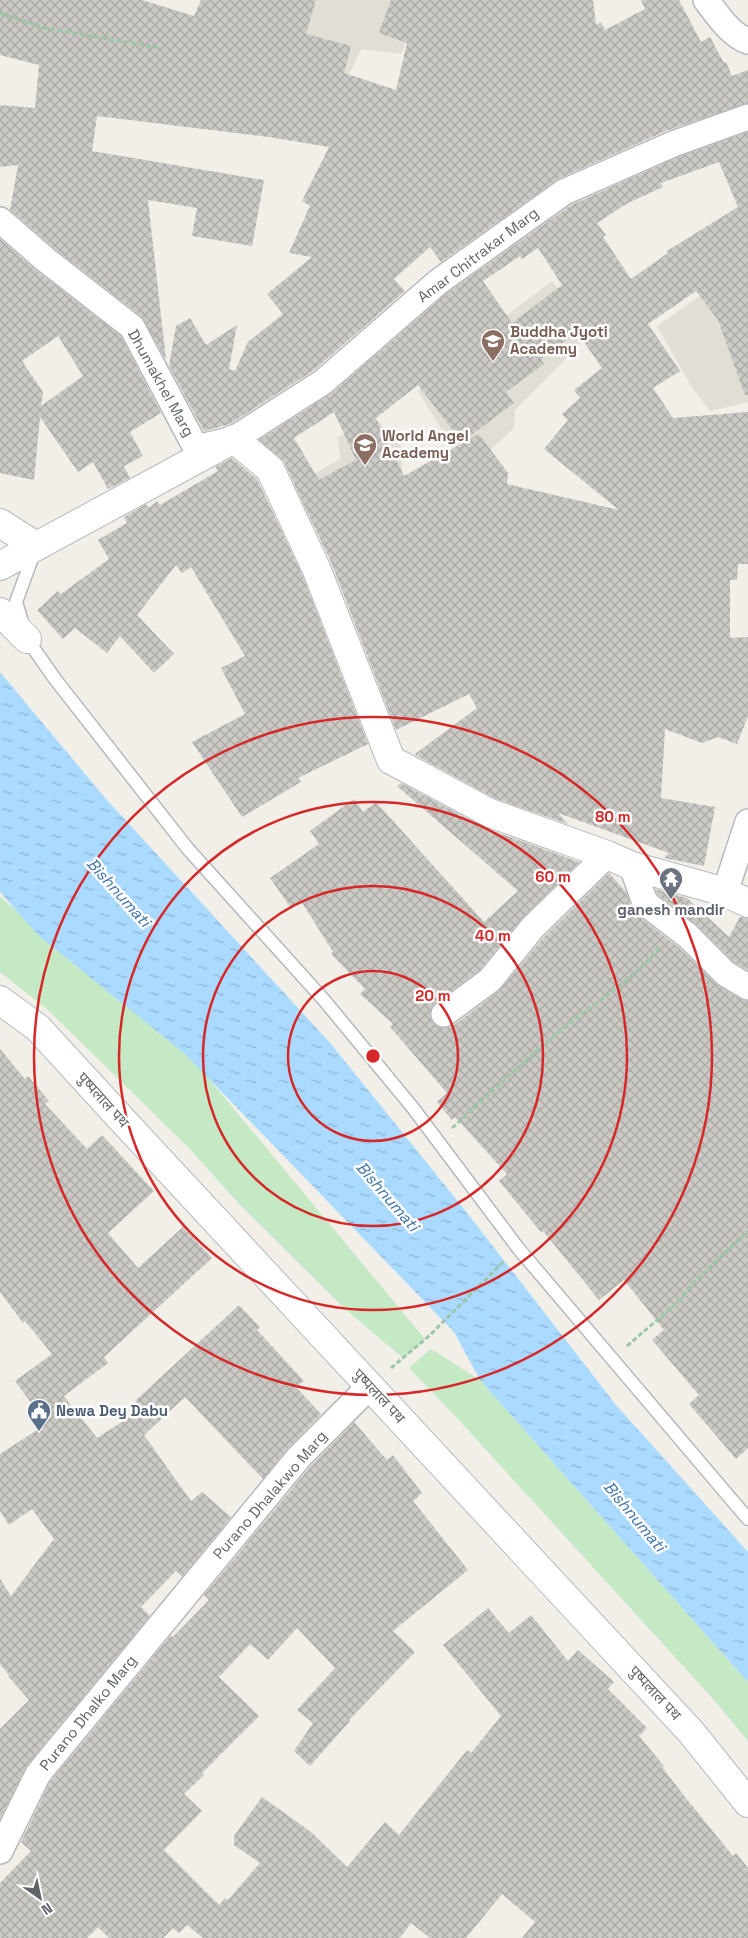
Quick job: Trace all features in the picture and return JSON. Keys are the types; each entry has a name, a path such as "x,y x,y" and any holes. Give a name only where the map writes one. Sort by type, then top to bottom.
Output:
{"main road":[{"path":"0,566 234,438 270,470 316,568 392,760 490,813 607,855 632,866 737,898"},
{"path":"0,523 36,546"},
{"path":"0,612 27,639"},
{"name":"पुष्पलाल पथ","path":"0,1000 38,1028 691,1732 748,1803"}],"street":[{"path":"706,0 721,19 742,39 748,41"},
{"name":"Amar Chitrakar Marg","path":"234,438 322,382 438,282 564,192 673,144 748,117"},
{"name":"Dhumakhel Marg","path":"0,220 46,260 132,326 196,448 234,438"},
{"path":"737,898 748,822"},
{"path":"444,1014 490,980 533,927 607,855"},
{"path":"632,866 644,900 649,906 707,953 726,974 748,987"},
{"name":"Purano Dhalakwo Marg","path":"193,1585 299,1457 370,1386"},
{"name":"Purano Dhalko Marg","path":"0,1851 38,1774 193,1585"}],"lane":[{"path":"36,546 16,602 27,639 55,679 188,849 324,1000 412,1108 518,1248 748,1519"}],"path":[{"path":"0,13 45,28 160,48"},
{"path":"437,1142 530,1057 656,952 668,922"},
{"path":"612,1359 676,1303 693,1283 748,1231"},
{"path":"370,1386 429,1336 518,1248"}],"shaded area":[{"path":"246,0 423,0 401,54 361,49 348,77"},
{"path":"748,262 748,402 710,411 691,386 657,326"},
{"name":"Buddha Jyoti Academy","path":"552,281 590,334 515,410 514,428 467,471 418,391 438,378 392,325 425,301 466,346"},
{"name":"World Angel Academy","path":"372,414 401,447 402,472 309,526 287,489 340,459 338,438"}],"green space":[{"path":"0,897 180,1044 425,1339 403,1358 345,1309 238,1203 191,1150 48,1010 0,972"},
{"path":"431,1349 480,1380 748,1682 748,1741 714,1700 458,1419 409,1368"}],"water":[{"name":"Bishnumati","path":"0,672 106,799 331,1044 468,1214 616,1405 748,1552 748,1682 480,1380 454,1332 185,1054 38,935 0,892"}],"building":[{"path":"0,0 142,0 194,16 201,0 316,0 306,34 351,46 344,73 396,90 407,43 379,33 391,0 593,0 596,25 601,22 605,30 645,9 641,0 679,0 701,42 710,37 724,63 726,62 732,76 748,70 748,103 668,130 558,179 441,262 430,247 394,279 405,291 314,370 230,424 204,431 169,366 176,326 190,318 206,345 237,325 229,369 235,371 248,342 283,314 267,294 312,257 289,253 310,206 302,201 329,147 269,137 97,116 92,151 264,180 252,246 192,236 197,208 148,200 166,360 141,316 55,249 10,210 18,165 0,167 0,105 35,108 39,65 0,55"},
{"path":"748,132 748,395 745,395 718,320 696,291 648,324 680,371 653,388 673,418 748,412 748,564 738,564 737,580 730,580 730,638 748,637 748,716 737,744 718,737 702,743 665,729 661,798 715,807 704,866 664,858 669,853 558,813 568,824 496,799 417,756 415,754 477,708 469,694 396,730 331,562 284,462 259,440 332,393 447,293 571,205 678,157","holes":["719,162 738,207 667,251 668,253 631,279 603,237 606,235 597,223 628,203 663,187 661,183","538,248 562,285 512,323 483,281 520,256 522,259","577,332 602,368 574,390 580,398 562,414 568,420 544,449 619,510 507,484 508,473 479,434 404,476 376,418 418,385 462,442 514,403 506,392 544,364 541,359","334,412 356,460 319,480 294,438"]},
{"path":"0,239 37,271 121,336 161,413 130,432 143,456 124,466 130,478 108,489 93,462 78,472 40,417 34,480 0,473","holes":["58,336 83,376 41,406 43,392 22,361"]},
{"path":"232,458 257,479 302,574 368,744 298,778 301,782 242,817 192,742 245,714 221,668 245,656 191,567 182,573 176,565 137,615 174,654 154,673 120,636 107,653 75,628 63,639 37,610 58,591 61,594 109,559 98,540 127,523 124,517 146,504 148,508 157,501 160,505 218,471 215,467"},
{"path":"401,783 485,828 579,862 523,917 480,970 435,1003 431,1008 430,1015 432,1022 438,1027 453,1026 499,991 544,937 609,873 626,892 631,905 640,917 678,947 716,984 741,999 748,1001 748,1448 736,1459 689,1404 699,1395 652,1340 664,1330 624,1280 599,1300 543,1231 541,1232 499,1181 507,1174 455,1117 452,1120 437,1102 447,1093 390,1027 393,1024 360,994 365,989 331,954 333,952 301,901 291,908 270,878 319,844 310,831 354,799 363,812 376,802 484,922 518,891 397,786"},
{"path":"655,889 687,898 729,937 740,917 748,918 748,970 735,963 698,926 659,896"},
{"path":"0,1049 25,1079 28,1076 49,1101 45,1104 87,1149 102,1135 154,1191 108,1233 138,1268 183,1227 212,1258 104,1357 108,1363 64,1396 97,1438 142,1409 135,1401 239,1305 260,1327 257,1330 304,1381 296,1387 321,1414 289,1447 263,1479 185,1397 144,1435 191,1501 202,1492 231,1517 182,1577 176,1571 141,1607 150,1616 27,1765 0,1819 0,1729 29,1700 0,1664 0,1579 11,1596 54,1539 32,1509 9,1525 0,1511 0,1454 40,1428 35,1421 41,1416 15,1381 52,1354 25,1321 23,1323 0,1292"},
{"path":"354,1422 387,1460 393,1455 422,1493 413,1501 468,1570 393,1631 415,1652 349,1720 310,1766 294,1751 313,1723 297,1710 335,1668 297,1628 268,1660 250,1644 219,1677 259,1716 202,1773 204,1775 184,1794 202,1811 164,1850 219,1905 225,1898 228,1900 260,1863 234,1845 234,1836 262,1797 311,1832 347,1867 385,1822 399,1835 467,1750 471,1753 501,1716 443,1645 488,1608 509,1633 531,1615 568,1661 578,1650 614,1682 608,1689 647,1728 639,1736 733,1856 736,1853 748,1868 748,1938 522,1938 535,1922 502,1894 466,1938 430,1938 411,1923 400,1938 203,1938 187,1925 179,1933 173,1928 163,1938 109,1938 98,1927 87,1938 0,1938 0,1883 31,1851 21,1842 50,1782 171,1635 173,1637 209,1600 204,1595 310,1467"}],"place":[{"name":"Buddha Jyoti Academy","path":"493,362"},
{"name":"World Angel Academy","path":"365,466"},
{"name":"ganesh mandir","path":"671,900"},
{"name":"Newa Dey Dabu","path":"39,1432"}]}
